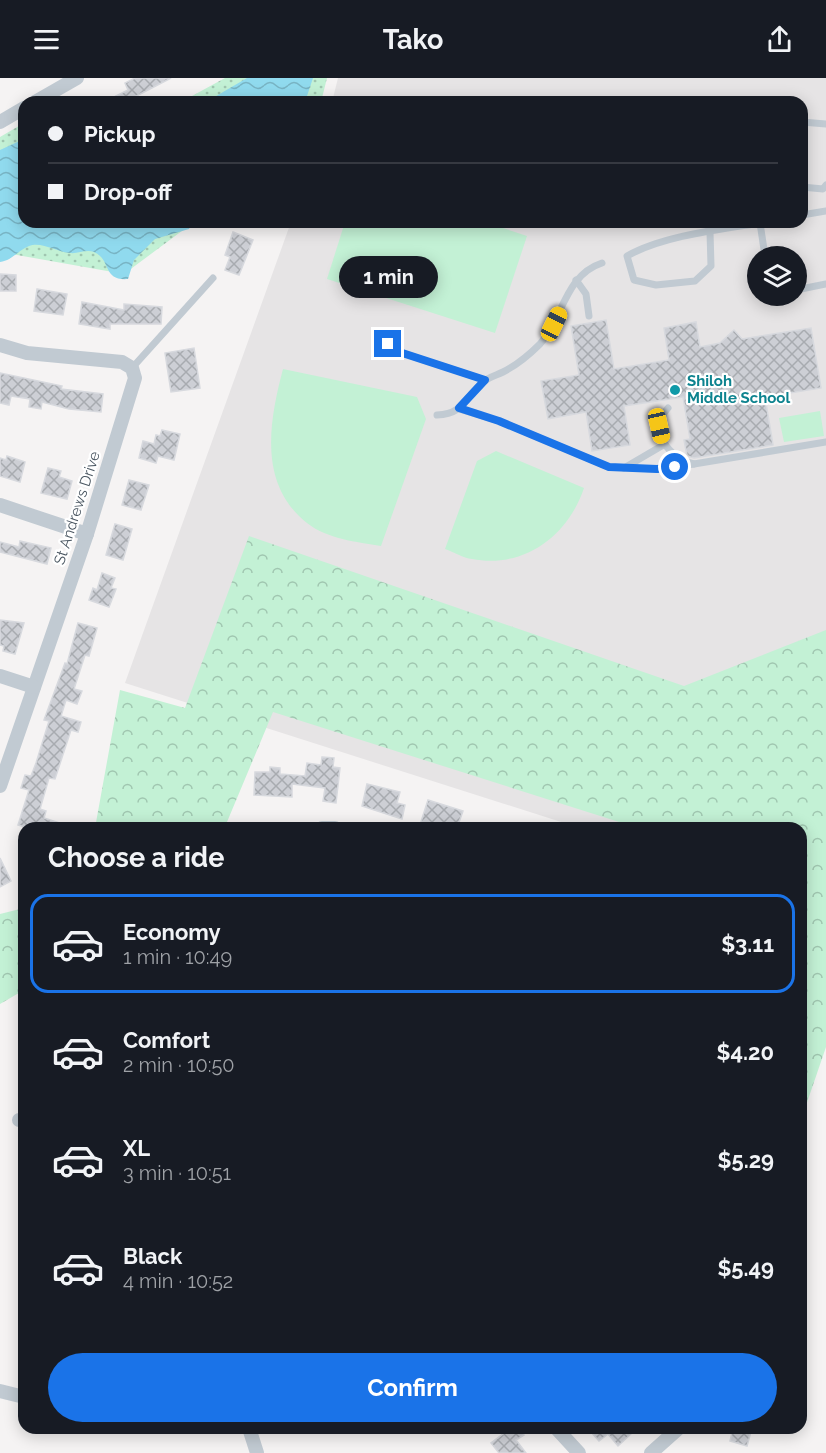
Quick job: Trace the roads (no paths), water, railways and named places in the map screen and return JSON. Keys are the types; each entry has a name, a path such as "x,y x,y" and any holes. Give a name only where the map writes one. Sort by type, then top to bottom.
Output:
{"street":[{"path":"46,96 77,78"},
{"path":"0,122 18,112"},
{"path":"0,345 27,353 122,362 132,368"},
{"name":"St Andrews Drive","path":"0,786 87,534 135,378 132,368"},
{"path":"0,505 87,534"},
{"path":"0,676 34,687"},
{"path":"0,1391 18,1396"},
{"path":"251,1434 257,1453"},
{"path":"562,1434 579,1453"},
{"path":"651,1453 672,1434"}],"lane":[{"path":"808,122 826,124"},
{"path":"808,188 823,189 826,185"},
{"path":"808,214 826,211"},
{"path":"710,232 711,266 694,281 656,285 634,280 627,256 645,246 710,232 732,228"},
{"path":"764,228 765,246"},
{"path":"437,415 449,414 459,408 485,380 518,364 540,344 554,324 576,280 583,272 602,263"},
{"path":"132,368 213,278"},
{"path":"576,280 586,294 589,316"},
{"path":"807,288 826,284"},
{"path":"388,344 387,348 485,380"},
{"path":"459,408 499,421 609,467 657,469 826,442"},
{"path":"668,408 660,416 659,426 665,444 681,461 694,464"},
{"path":"624,468 665,444"}],"water":[{"path":"247,78 313,78 307,96 216,96"},
{"path":"18,142 18,228 190,228 155,239 134,260 128,279 114,277 100,256 91,251 70,253 34,245 0,262 0,150"}],"place":[{"name":"Shiloh Middle School","path":"675,390"}]}
